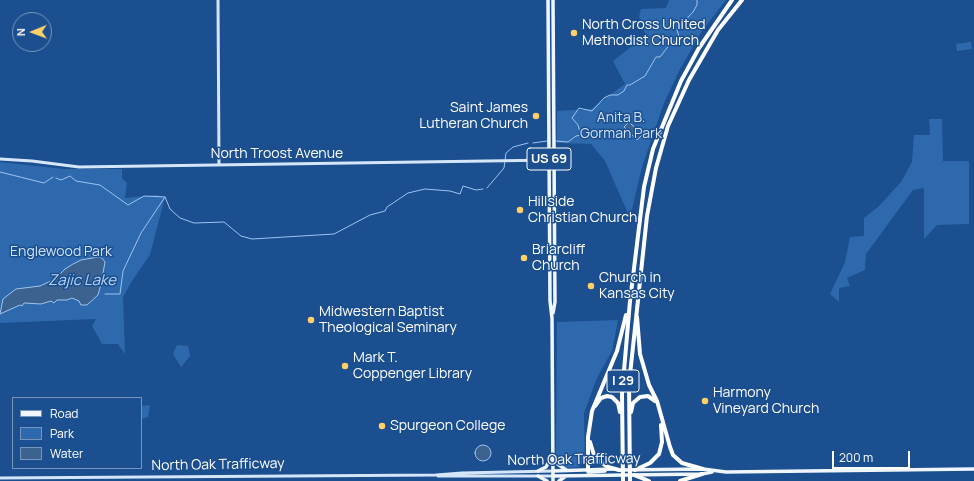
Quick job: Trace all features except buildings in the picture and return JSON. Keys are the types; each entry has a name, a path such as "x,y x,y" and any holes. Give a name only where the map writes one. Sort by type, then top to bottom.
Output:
{"highway":[{"name":"I 29","path":"623,481 622,394 630,301 644,187 653,149 680,81 699,48 732,0"},
{"name":"I 29","path":"630,481 629,384 647,216 657,163 668,126 689,80 718,30 741,1"},
{"path":"588,470 588,436 592,411 618,351 630,301"},
{"path":"637,310 640,354 649,385 659,408 673,455 690,467 703,472"},
{"path":"619,470 608,467 599,461 591,448 590,432 595,407 602,398 606,396 617,401 622,425"},
{"path":"629,432 633,404 640,397 650,397 655,402 659,414 662,430 662,446 656,459 635,470"},
{"path":"680,481 703,472"},
{"path":"634,475 649,481"}],"main road":[{"name":"US 69","path":"548,0 554,302 552,318 553,481"},
{"name":"US 69","path":"552,161 553,0"},
{"path":"548,7 553,12"},
{"path":"553,456 555,462 568,471"},
{"path":"538,471 546,467 553,456"},
{"name":"North Oak Trafficway","path":"553,471 635,470 713,472 974,469"},
{"path":"553,476 563,473 602,472 608,470"},
{"name":"North Oak Trafficway","path":"553,476 703,472"},
{"path":"538,476 547,481"},
{"path":"559,481 568,476"}],"street":[{"path":"218,0 219,165"},
{"name":"North Troost Avenue","path":"0,160 32,161 79,167 552,161"},
{"name":"North Oak Trafficway","path":"0,478 436,475 553,471"},
{"name":"North Oak Trafficway","path":"436,475 444,477 553,476"}],"green space":[{"name":"Anita B. Gorman Park","path":"669,0 726,0 702,31 679,71 664,103 642,167 630,218 605,161 591,144 557,143 557,111 591,109 625,84 613,61 645,34 639,17 641,9 666,8"},
{"path":"971,42 972,49 957,51 956,44"},
{"path":"929,119 942,119 943,161 969,161 969,224 937,225 924,239 924,188 913,190 866,254 865,270 847,278 850,286 839,288 839,302 830,294 845,262 850,237 864,236 864,218 878,207 901,182 912,162 914,135 930,135"},
{"name":"Englewood Park","path":"0,162 64,169 122,169 122,178 127,183 125,198 156,195 165,197 150,255 123,297 125,354 118,344 102,344 92,326 96,319 0,323"},
{"path":"618,320 612,351 597,378 584,413 585,460 579,467 563,468 556,462 557,322"},
{"path":"177,345 188,346 190,356 181,367 173,354"},
{"path":"150,405 148,417 142,419 142,406"}],"water":[{"path":"629,122 642,135 637,140 624,127"},
{"name":"Zajic Lake","path":"98,257 102,258 105,262 101,284 98,295 87,305 81,305 79,301 72,298 67,300 57,300 54,303 51,301 41,304 24,303 22,306 20,305 0,314 3,299 16,289 40,286 55,279 65,269 81,260"},
{"path":"480,445 486,445 491,450 489,459 486,461 480,461 475,456 475,450"}],"waterway":[{"path":"556,141 568,142 576,136 581,135 578,125 572,118 579,108 592,111 604,98 610,95 618,95 624,91 627,85 630,85 645,76 656,57 660,57 670,44 677,40 679,37 677,29 693,12 697,5 697,0"},
{"path":"533,143 547,141"},
{"path":"487,188 504,168 506,153 513,147 528,143"},
{"path":"0,172 44,183 53,177"},
{"path":"56,178 61,180 70,176 76,181 100,185 128,205 144,196 165,197 170,209 180,218 194,223 224,222 241,236 252,239 334,234 370,215 385,211 387,207 408,193 425,189 450,191 460,194 463,186 476,190 483,189"},
{"path":"105,294 120,294 123,271 141,233 165,197"}],"place":[{"name":"North Cross United Methodist Church","path":"574,33"},
{"name":"Saint James Lutheran Church","path":"536,116"},
{"name":"Hillside Christian Church","path":"520,210"},
{"name":"Briarcliff Church","path":"524,258"},
{"name":"Church in Kansas City","path":"591,286"},
{"name":"Midwestern Baptist Theological Seminary","path":"311,320"},
{"name":"Mark T. Coppenger Library","path":"345,366"},
{"name":"Harmony Vineyard Church","path":"705,401"},
{"name":"Spurgeon College","path":"382,426"}]}
